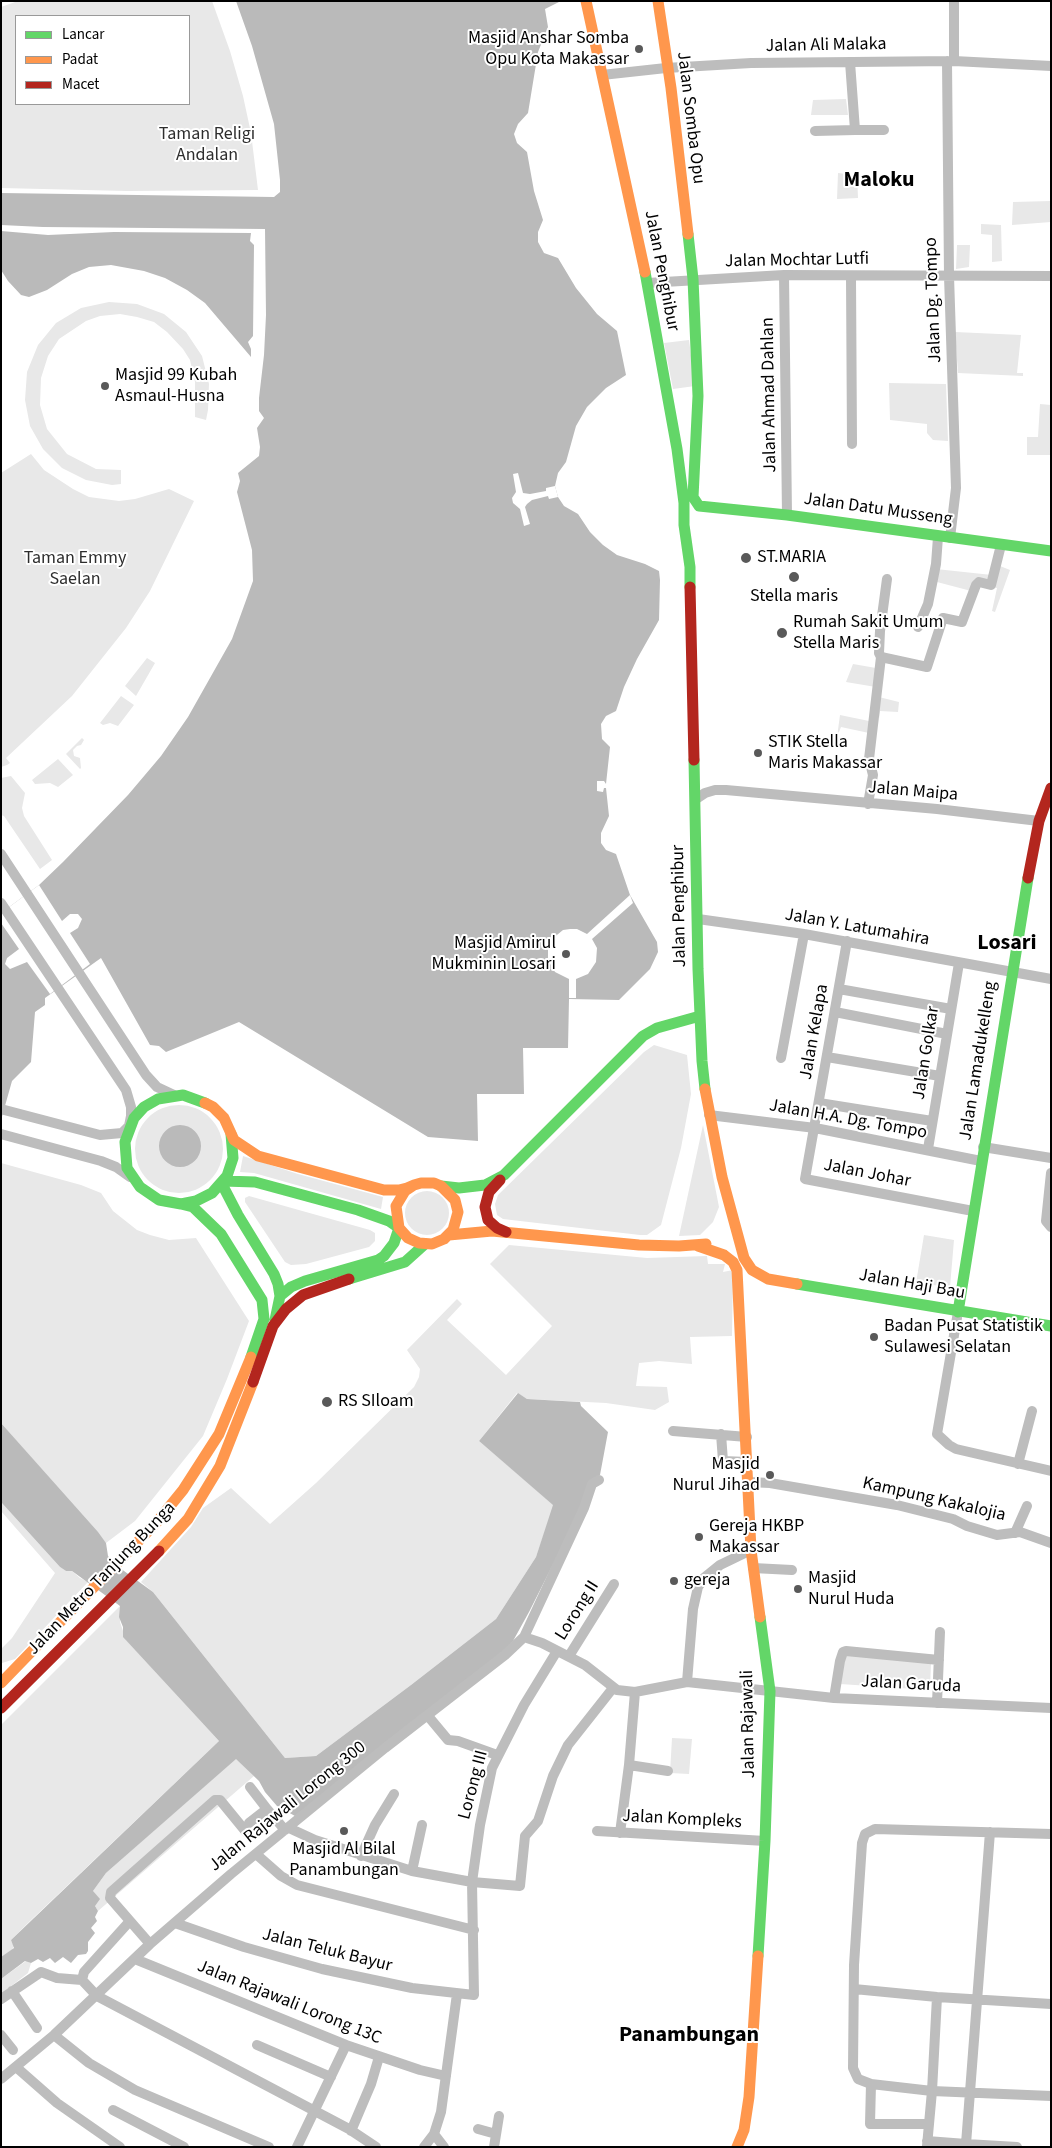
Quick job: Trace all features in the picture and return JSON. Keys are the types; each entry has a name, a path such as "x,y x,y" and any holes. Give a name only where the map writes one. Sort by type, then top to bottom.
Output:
{"main road":[{"name":"Jalan Penghibur","path":"586,1 647,283 677,449 688,549 702,1061 709,1115 729,1208 744,1258"},
{"name":"Jalan Somba Opu","path":"658,1 666,68 671,88 693,279 698,396 693,497 699,506"},
{"name":"Jalan Penghibur","path":"688,549 692,528 692,514 699,506"},
{"name":"Jalan Datu Musseng","path":"699,506 787,515 944,538 1051,550"},
{"name":"Jalan Lamadukelleng","path":"958,1312 972,1211 1011,972 1039,821 1051,788"},
{"path":"507,1232 491,1224 486,1215 485,1207 489,1192 643,1036 657,1028 700,1016"},
{"path":"231,1134 233,1158 223,1181 204,1197 181,1204 159,1200 145,1192 134,1181 127,1168 124,1151 129,1126 134,1118 144,1107 158,1099 174,1095 191,1096 206,1102 224,1118 234,1140 243,1148 270,1160 384,1190 399,1190 428,1182 459,1188 480,1186 504,1176"},
{"path":"223,1181 255,1182 358,1210 389,1221 413,1241 426,1244 438,1242 449,1235 456,1225 458,1212 451,1194 442,1186"},
{"path":"223,1181 224,1188 238,1215 274,1274 280,1296 279,1308 273,1326"},
{"path":"280,1296 291,1287 305,1281 378,1260 384,1256 394,1243 399,1228 396,1206 401,1196 414,1185"},
{"name":"Jalan Metro Tanjung Bunga","path":"1,1682 158,1522 183,1490 210,1450 229,1415 264,1320 263,1305 221,1234 200,1213 193,1208 181,1204"},
{"path":"449,1235 507,1232 639,1245 698,1246 716,1244 725,1246 744,1258"},
{"name":"Jalan Metro Tanjung Bunga","path":"1,1708 176,1534 197,1505 211,1483 226,1452 273,1326 286,1309 303,1295 405,1262 426,1244"},
{"name":"Jalan Rajawali","path":"698,1246 724,1255 733,1262 737,1270 740,1299 751,1550 770,1691 765,1841 749,2097 744,2130 737,2147"},
{"name":"Jalan Haji Bau","path":"744,1258 752,1270 768,1279 1051,1326"},
{"name":"Jalan Haji Bau","path":"740,1299 751,1286 768,1279"}],"street":[{"name":"Jalan Dg. Tompo","path":"918,627 928,604 936,564 956,488 949,276 950,61 954,1"},
{"name":"Jalan Ali Malaka","path":"602,75 666,68 751,63 950,61 1051,66"},
{"path":"850,62 855,130"},
{"path":"816,132 884,130"},
{"name":"Jalan Mochtar Lutfi","path":"647,283 784,275 1051,276"},
{"name":"Jalan Ahmad Dahlan","path":"784,275 787,515"},
{"path":"851,276 852,444"},
{"path":"881,657 927,667 943,618 962,622 976,585 979,582 991,585 1001,545"},
{"path":"868,804 873,775 869,760 881,657 879,653 880,631 887,579"},
{"name":"Jalan Maipa","path":"696,799 705,793 726,790 937,809 1039,821"},
{"path":"1,854 146,1075 157,1087 174,1095"},
{"path":"1,903 126,1090 131,1107 129,1126 122,1133 100,1135 4,1110"},
{"name":"Jalan Y. Latumahira","path":"698,919 847,941 959,963 1051,978"},
{"path":"781,1058 804,934"},
{"name":"Jalan Kelapa","path":"815,1128 847,941"},
{"name":"Jalan Golkar","path":"928,1149 959,963"},
{"path":"839,990 951,1009"},
{"path":"835,1012 946,1034"},
{"path":"827,1057 940,1076"},
{"path":"819,1103 932,1121"},
{"name":"Jalan H.A. Dg. Tompo","path":"709,1115 815,1128 981,1160"},
{"name":"Jalan Johar","path":"815,1128 805,1179 972,1211"},
{"path":"1,1134 101,1160 126,1173 134,1181"},
{"path":"983,1147 1051,1158"},
{"path":"1051,1174 1046,1221 1051,1227"},
{"path":"958,1312 937,1434 949,1446 956,1449 1051,1471"},
{"path":"1018,1464 1032,1411"},
{"path":"672,1431 746,1437"},
{"path":"721,1434 723,1461 747,1462"},
{"path":"599,1480 592,1484 584,1508 524,1637 570,1656 590,1668 613,1688 635,1692 629,1765 620,1833"},
{"name":"Kampung Kakalojia","path":"748,1482 770,1483 897,1505 953,1519 967,1526 997,1535 1020,1532 1051,1543"},
{"path":"1015,1533 1027,1506"},
{"path":"687,1682 693,1610 698,1587 704,1578 720,1565 751,1550"},
{"path":"753,1568 792,1570"},
{"name":"Lorong II","path":"570,1656 614,1584"},
{"path":"937,1704 940,1632"},
{"name":"Jalan Rajawali Lorong 300","path":"1,2079 54,2034 89,1987 135,1959 148,1940 175,1923 328,1794 505,1655 524,1637"},
{"name":"Lorong III","path":"475,1994 472,1882 480,1825 492,1768 524,1705 557,1651"},
{"path":"834,1698 843,1652 939,1660"},
{"name":"Jalan Garuda","path":"635,1692 687,1682 834,1698 1051,1708"},
{"path":"250,1788 287,1829 361,1856 412,1872 472,1882 520,1886 525,1836 538,1821 553,1776 568,1745 613,1688"},
{"path":"428,1716 448,1740 458,1741 497,1755"},
{"path":"629,1765 668,1771"},
{"path":"361,1856 375,1825 394,1794"},
{"path":"148,1940 129,1922 110,1898 111,1892 215,1800 220,1800 248,1828 267,1809"},
{"path":"412,1872 422,1825"},
{"path":"1051,1834 875,1829 865,1834 862,1843 854,1989 853,2068 858,2079 864,2083 871,2084 932,2091 1051,2096"},
{"name":"Jalan Kompleks","path":"597,1831 765,1841"},
{"path":"966,2144 990,1832"},
{"path":"256,1854 281,1876 297,1885 474,1930"},
{"path":"89,1987 82,1974 129,1922"},
{"name":"Jalan Teluk Bayur","path":"175,1923 294,1962 383,1983 457,1994 475,1994"},
{"name":"Jalan Rajawali Lorong 13C","path":"135,1959 346,2045 379,2057 446,2076"},
{"path":"1,1999 41,1972 89,1987 351,2131 376,2147"},
{"path":"854,1989 937,1997 1051,2004"},
{"path":"12,1991 37,2028"},
{"path":"424,2147 434,2134 441,2112 457,1994"},
{"path":"937,1997 927,2144 1016,2147"},
{"path":"54,2034 90,2063 134,2090 269,2147"},
{"path":"1,2035 13,2050"},
{"path":"257,2045 331,2078"},
{"path":"297,2147 346,2045"},
{"path":"351,2131 371,2084 379,2057"},
{"path":"16,2067 57,2103 120,2147"},
{"path":"871,2084 870,2124 929,2124"},
{"path":"114,2110 184,2147"},
{"path":"494,2147 499,2116"},
{"path":"478,2129 496,2134"},
{"path":"434,2134 444,2147"}],"green space":[{"name":"Taman Religi Andalan","path":"18,1 212,1 230,51 243,96 251,133 258,190 127,191 1,188 1,7"},
{"path":"846,99 848,115 811,115 813,100"},
{"path":"838,173 857,175 858,198 837,199"},
{"path":"1051,201 1051,222 1012,225 1013,202"},
{"path":"981,224 1001,225 1002,261 992,262 992,235 981,234"},
{"path":"957,245 970,245 969,267 956,269"},
{"path":"109,302 137,304 164,314 186,332 202,356 209,384 206,420 195,417 195,382 190,360 183,349 167,332 154,322 120,314 100,316 86,321 59,339 48,356 41,378 40,405 47,429 67,454 96,469 121,470 121,484 112,485 86,480 62,468 43,449 30,426 25,400 27,372 38,345 56,323 81,308"},
{"path":"955,332 1021,335 1017,373 1023,373 1023,376 958,373"},
{"path":"689,340 695,386 673,389 664,343"},
{"path":"889,383 946,384 948,441 933,440 927,433 927,424 890,420"},
{"path":"1040,404 1051,405 1051,455 1027,455 1027,437 1038,437"},
{"name":"Taman Emmy Saelan","path":"31,454 44,470 89,497 119,501 135,499 169,489 194,501 150,591 126,628 72,696 6,758 10,763 1,767 1,473"},
{"path":"1000,566 1010,570 995,612 992,611 997,588 979,584 975,592 937,582 936,569 992,575"},
{"path":"147,658 155,663 136,696 125,686"},
{"path":"853,664 876,668 876,687 846,682"},
{"path":"121,696 134,705 118,726 110,723 103,725 100,723"},
{"path":"879,697 899,702 898,712 880,711 879,719"},
{"path":"840,715 869,721 869,733 841,727 837,737"},
{"path":"82,738 84,740 81,745 73,750 74,756 80,758 80,769 66,754"},
{"path":"58,759 73,775 58,787 50,783 35,784 32,780"},
{"path":"11,776 25,793 22,808 24,816 52,860 40,869 4,816 1,815 1,778"},
{"path":"654,1045 687,1055 691,1094 681,1148 661,1225 647,1235 640,1235 503,1219 497,1215 495,1204 498,1195 644,1052"},
{"path":"179,1105 196,1108 210,1118 220,1132 223,1149 220,1166 210,1180 196,1190 179,1193 162,1190 148,1180 138,1166 135,1149 138,1132 148,1118 162,1108"},
{"path":"703,1125 719,1207 713,1222 700,1235 679,1236"},
{"path":"243,1156 298,1174 383,1197 381,1209 254,1173 240,1172"},
{"path":"1,1163 81,1185 101,1193 113,1211 137,1230 150,1235 169,1240 196,1238 249,1321 203,1436 135,1521 106,1543 1,1423"},
{"path":"431,1191 443,1197 448,1204 448,1222 443,1229 436,1234 423,1235 415,1232 408,1225 405,1209 408,1201 415,1194"},
{"path":"249,1196 370,1230 375,1233 375,1241 369,1247 306,1264 291,1265 285,1262 245,1202 245,1198"},
{"path":"924,1235 954,1240 950,1287 916,1283"},
{"path":"509,1245 647,1258 707,1256 708,1264 725,1264 723,1272 733,1270 732,1336 690,1337 692,1364 659,1361 639,1363 636,1386 667,1387 669,1402 655,1410 606,1403 527,1399 517,1393 479,1441 554,1505 536,1557 496,1619 316,1756 285,1758 153,1592 141,1582 191,1527 203,1508 231,1488 270,1524 316,1483 414,1387 419,1377 420,1369 407,1350 457,1299 462,1304 447,1320 506,1375 552,1326 490,1264"},
{"path":"1,1502 60,1567 66,1571 72,1571 88,1582 15,1659 2,1663 1,1649 12,1638 55,1573 1,1511"},
{"path":"120,1606 120,1622 126,1640 219,1741 28,1923 11,1940 14,1946 12,1950 1,1957 1,1725"},
{"path":"844,1655 931,1663 930,1690 840,1684"},
{"path":"672,1738 692,1739 689,1774 670,1773"},
{"path":"236,1758 254,1776 98,1911 95,1906 93,1891 106,1873"},
{"path":"26,1961 31,1963 28,1973 1,1994 1,1979"}],"shaded area":[{"path":"236,1 559,2 545,9 548,27 538,52 528,113 518,124 514,134 517,143 527,152 534,191 543,220 538,232 538,242 544,253 558,258 576,288 597,314 617,331 626,375 606,388 587,407 576,426 566,462 558,473 555,486 558,497 564,506 578,514 590,532 603,545 617,555 645,564 659,571 659,620 637,659 624,687 616,711 606,716 601,724 602,739 610,747 606,784 604,781 597,781 597,791 603,792 604,788 606,788 609,816 601,833 601,843 606,850 616,854 630,895 657,942 658,952 650,969 619,1000 569,999 568,1048 523,1048 524,1094 477,1094 478,1141 428,1137 239,1022 166,1052 159,1046 150,1045 101,958 45,998 45,1005 35,1012 31,1062 12,1081 1,1120 1,913 39,885 63,862 128,795 161,756 188,717 232,639 253,581 252,550 237,492 240,481 238,473 259,456 260,447 257,428 264,418 259,411 259,398 266,315 265,229 1,225 1,193 274,197 280,192 280,180 274,124 252,46"},
{"path":"1,231 48,235 114,232 251,233 250,241 254,245 253,336 248,342 251,349 251,357 205,303 165,278 144,271 111,265 89,267 72,274 47,290 29,297 21,295 1,270"},
{"path":"184,1125 192,1128 198,1134 201,1146 198,1158 192,1164 176,1167 168,1164 162,1158 159,1142 162,1134 168,1128"},
{"path":"518,1393 527,1399 580,1402 581,1406 608,1432 600,1475 592,1480 583,1505 513,1641 502,1653 295,1816 277,1806 265,1792 259,1781 236,1759 106,1873 93,1891 100,1899 95,1906 98,1911 95,1917 97,1921 91,1928 95,1933 88,1942 86,1954 78,1955 71,1963 63,1957 55,1963 50,1958 43,1962 38,1959 31,1963 25,1961 1,1979 1,1957 14,1948 11,1940 219,1741 123,1637 123,1627 119,1617 120,1606 72,1571 66,1571 60,1567 1,1502 1,1423 98,1532 106,1543 108,1556 113,1563 153,1592 285,1758 316,1756 496,1619 536,1557 553,1505 479,1441"}],"pier":[{"path":"518,473 523,493 530,494 546,491 546,488 555,486 558,497 549,499 548,496 532,500 527,504 525,507 530,524 524,526 520,509 513,503 512,498 516,492 513,474"},
{"path":"39,885 62,921 70,914 78,914 82,919 78,928 70,933 90,964 50,994 27,962 10,969 5,964 7,958 19,949 1,923 1,913"},
{"path":"630,895 633,903 592,939 597,948 596,962 588,974 576,979 576,998 569,998 569,979 555,972 548,960 548,945 563,930 577,929 587,934"}],"traffic: fast":[{"path":"688,234 693,279 698,396 693,497 699,506"},
{"path":"645,272 677,449 684,503 684,525 690,567 690,587"},
{"path":"699,506 787,515 1051,551"},
{"path":"694,760 698,969 705,1089"},
{"path":"958,1312 1028,878"},
{"path":"441,1186 459,1188 485,1185 504,1175 643,1036 657,1028 700,1016"},
{"path":"205,1103 183,1095 158,1099 144,1107 134,1118 125,1142 127,1168 140,1187 159,1200 181,1204 196,1201 212,1193 227,1176 233,1158 231,1134"},
{"path":"275,1320 280,1296 278,1284 274,1274 238,1215 224,1188 223,1181 255,1182 358,1210 389,1221 399,1228 394,1243 384,1256 378,1260 305,1281 291,1287 280,1296"},
{"path":"181,1204 193,1207 221,1234 262,1300 264,1319 251,1357"},
{"path":"349,1279 405,1262 425,1244"},
{"path":"797,1284 1051,1326"},
{"path":"758,1956 765,1841 770,1691 760,1617"}],"traffic: slow":[{"path":"586,1 645,272"},
{"path":"658,1 671,88 688,234"},
{"path":"705,1089 722,1177 744,1258 752,1270 768,1279 797,1284"},
{"path":"205,1103 213,1107 224,1118 234,1140 258,1156 384,1190 399,1190 407,1188 414,1185 421,1183 434,1183 441,1186 455,1200 458,1212 453,1230 444,1239 432,1244 419,1243 408,1238 399,1228 396,1206 405,1191 414,1185"},
{"path":"449,1235 492,1231 639,1245 679,1246 706,1244"},
{"path":"698,1246 724,1255 733,1262 737,1270 751,1550 760,1617"},
{"path":"1,1683 157,1522 183,1490 219,1434 251,1357"},
{"path":"159,1551 188,1519 220,1466 253,1382"},
{"path":"737,2147 744,2130 749,2097 758,1956"}],"traffic: jam":[{"path":"690,587 694,760"},
{"path":"1028,878 1039,821 1051,788"},
{"path":"500,1180 489,1192 485,1207 488,1220 497,1228 506,1232"},
{"path":"253,1382 273,1326 286,1309 303,1295 349,1279"},
{"path":"1,1708 159,1551"}],"place":[{"name":"Masjid Anshar Somba Opu Kota Makassar","path":"639,49"},
{"name":"Masjid 99 Kubah Asmaul-Husna","path":"105,386"},
{"name":"ST.MARIA","path":"746,558"},
{"name":"Stella maris","path":"794,577"},
{"name":"Rumah Sakit Umum Stella Maris","path":"782,633"},
{"name":"STIK Stella Maris Makassar","path":"758,753"},
{"name":"Masjid Amirul Mukminin Losari","path":"566,954"},
{"name":"Badan Pusat Statistik Sulawesi Selatan","path":"874,1337"},
{"name":"RS SIloam","path":"327,1402"},
{"name":"Masjid Nurul Jihad","path":"770,1475"},
{"name":"Gereja HKBP Makassar","path":"699,1537"},
{"name":"gereja","path":"674,1581"},
{"name":"Masjid Nurul Huda","path":"798,1589"},
{"name":"Masjid Al Bilal Panambungan","path":"344,1831"}],"district":[{"name":"Maloku","path":"879,181"},
{"name":"Losari","path":"1007,944"},
{"name":"Panambungan","path":"689,2036"}]}
